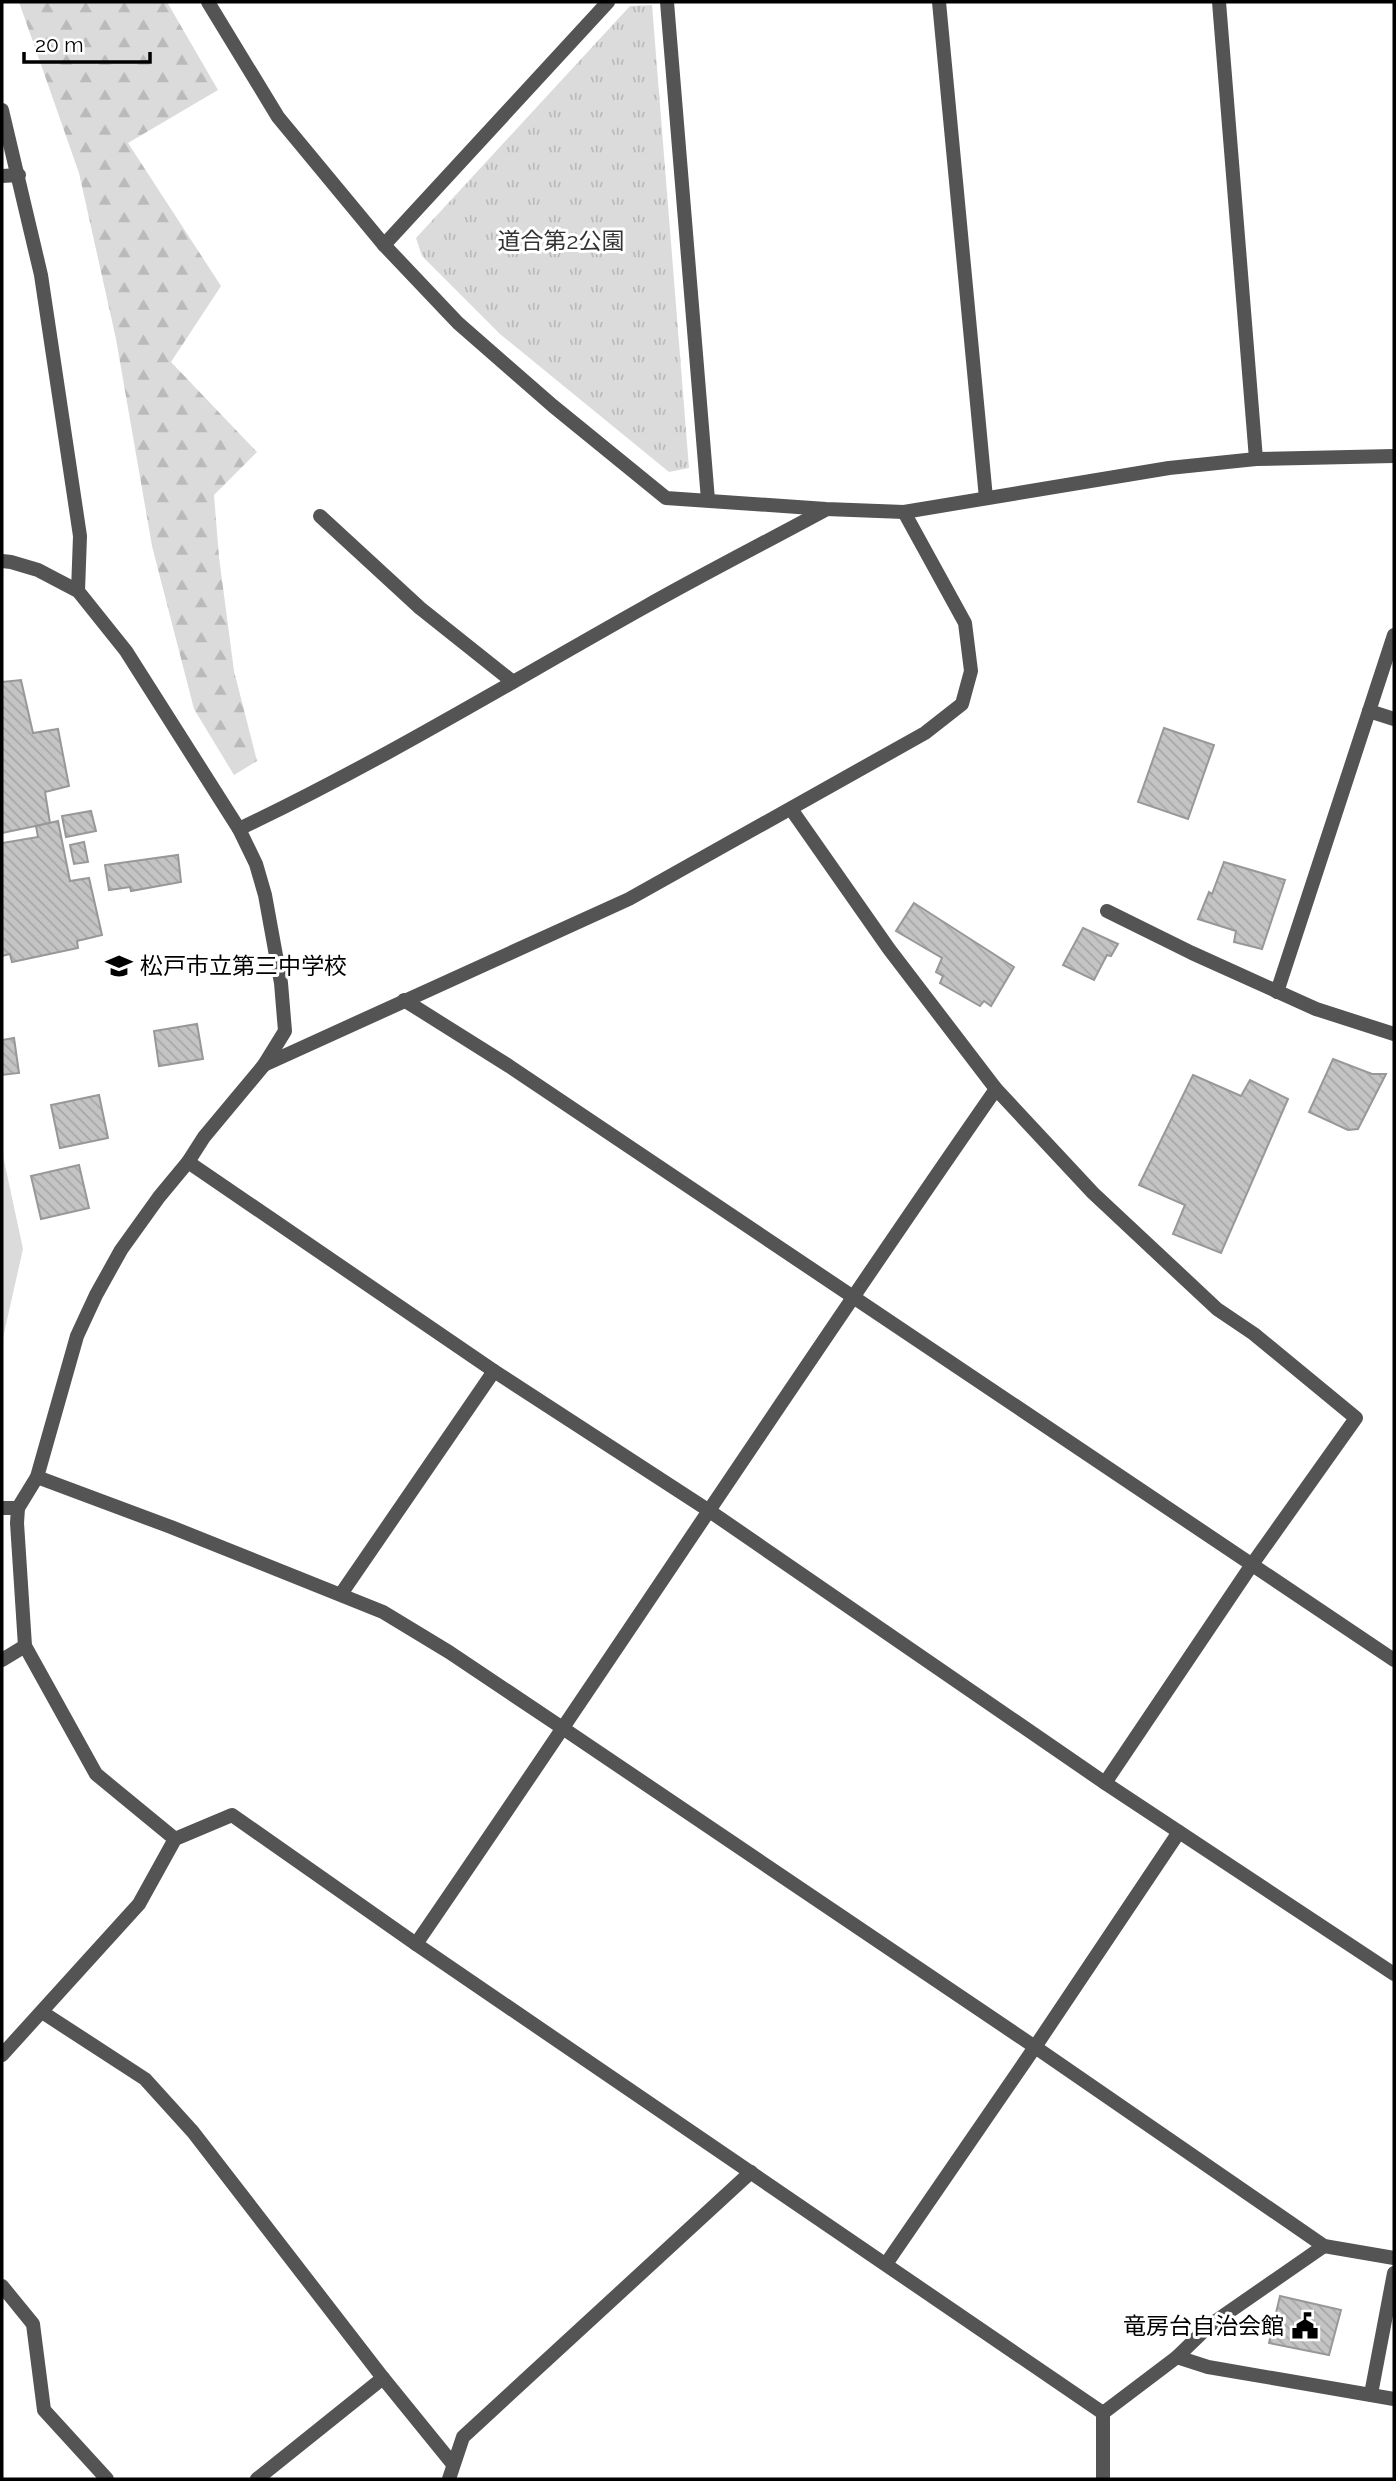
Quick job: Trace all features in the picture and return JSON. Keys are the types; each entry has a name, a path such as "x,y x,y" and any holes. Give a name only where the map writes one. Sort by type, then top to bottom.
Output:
{"street":[{"path":"208,2 278,117 384,245 458,323 553,406 666,498 904,512 1169,468 1256,459 1394,456"},
{"path":"384,245 608,2"},
{"path":"667,2 708,500"},
{"path":"939,2 986,498"},
{"path":"1219,2 1256,459"},
{"path":"2,110 41,275 80,536 78,591"},
{"path":"2,176 19,175"},
{"path":"239,829 314,792 826,509"},
{"path":"264,1065 629,899 925,733 962,704 971,671 965,623 904,512"},
{"path":"320,516 420,608 513,682"},
{"path":"2,561 38,570 78,591 126,651 239,829 256,864 265,895 281,984 285,1031 264,1065 204,1137 121,1250 96,1295 77,1336 37,1477 18,1508 25,1646 96,1774 175,1839"},
{"path":"1277,992 1394,635"},
{"path":"1369,710 1394,719"},
{"path":"791,809 889,949 996,1089 1093,1193 1207,1300 1356,1418 1253,1563 1105,1783"},
{"path":"1107,911 1192,954 1316,1009 1394,1034"},
{"path":"404,1000 509,1066 1394,1660"},
{"path":"416,1944 564,1729 852,1295 996,1089"},
{"path":"188,1162 494,1371 708,1510 1105,1783 1394,1974"},
{"path":"341,1594 494,1371"},
{"path":"37,1477 341,1594 394,1619 564,1729 1324,2246 1394,2258"},
{"path":"2,1508 18,1508"},
{"path":"2,1660 25,1646"},
{"path":"2,2055 139,1904 175,1839 232,1815 416,1944 1104,2413"},
{"path":"886,2264 1180,1832"},
{"path":"42,2012 145,2079 201,2143 452,2463"},
{"path":"449,2479 452,2463 463,2437 751,2172"},
{"path":"1104,2413 1177,2357 1210,2325 1324,2246"},
{"path":"1371,2394 1394,2273"},
{"path":"2,2286 33,2324 44,2410 107,2479"},
{"path":"1177,2357 1208,2368 1394,2399"},
{"path":"257,2479 383,2378"},
{"path":"1103,2479 1104,2413"}],"green space":[{"path":"19,2 167,2 218,90 128,143 221,286 171,362 257,452 214,495 234,671 257,761 234,775 194,709 152,546 116,339 79,173"},
{"name":"道合第2公園","path":"652,5 689,468 669,472 500,334 422,256 416,238 630,6"},
{"path":"2,1151 23,1249 2,1342"}],"building":[{"path":"21,680 33,733 58,729 69,786 45,792 50,823 2,833 2,682"},
{"path":"1164,728 1214,745 1188,819 1138,802"},
{"path":"91,811 96,831 66,837 62,816"},
{"path":"58,821 70,881 89,878 102,935 77,941 78,948 12,962 10,954 2,956 2,843 38,837 36,826"},
{"path":"84,842 88,862 74,864 70,845"},
{"path":"178,855 181,882 131,891 130,887 109,890 105,865"},
{"path":"1224,862 1285,880 1262,949 1234,942 1236,931 1198,919 1209,892 1212,894"},
{"path":"914,903 1014,967 991,1006 984,1001 980,1006 940,983 943,976 936,972 942,958 896,931"},
{"path":"1083,928 1118,944 1111,956 1107,955 1094,980 1063,965"},
{"path":"197,1024 203,1059 159,1066 154,1031"},
{"path":"14,1038 19,1073 2,1075 2,1040"},
{"path":"1333,1059 1372,1074 1386,1074 1358,1129 1348,1130 1309,1112"},
{"path":"1193,1075 1241,1096 1250,1080 1288,1099 1221,1253 1173,1234 1185,1205 1139,1185"},
{"path":"99,1095 108,1138 60,1148 51,1105"},
{"path":"79,1165 89,1208 41,1219 31,1176"},
{"name":"竜房台自治会館","path":"1280,2296 1341,2310 1329,2355 1269,2343"}],"place":[{"name":"松戸市立第三中学校","path":"119,966"},
{"name":"竜房台自治会館","path":"1305,2326"}]}
